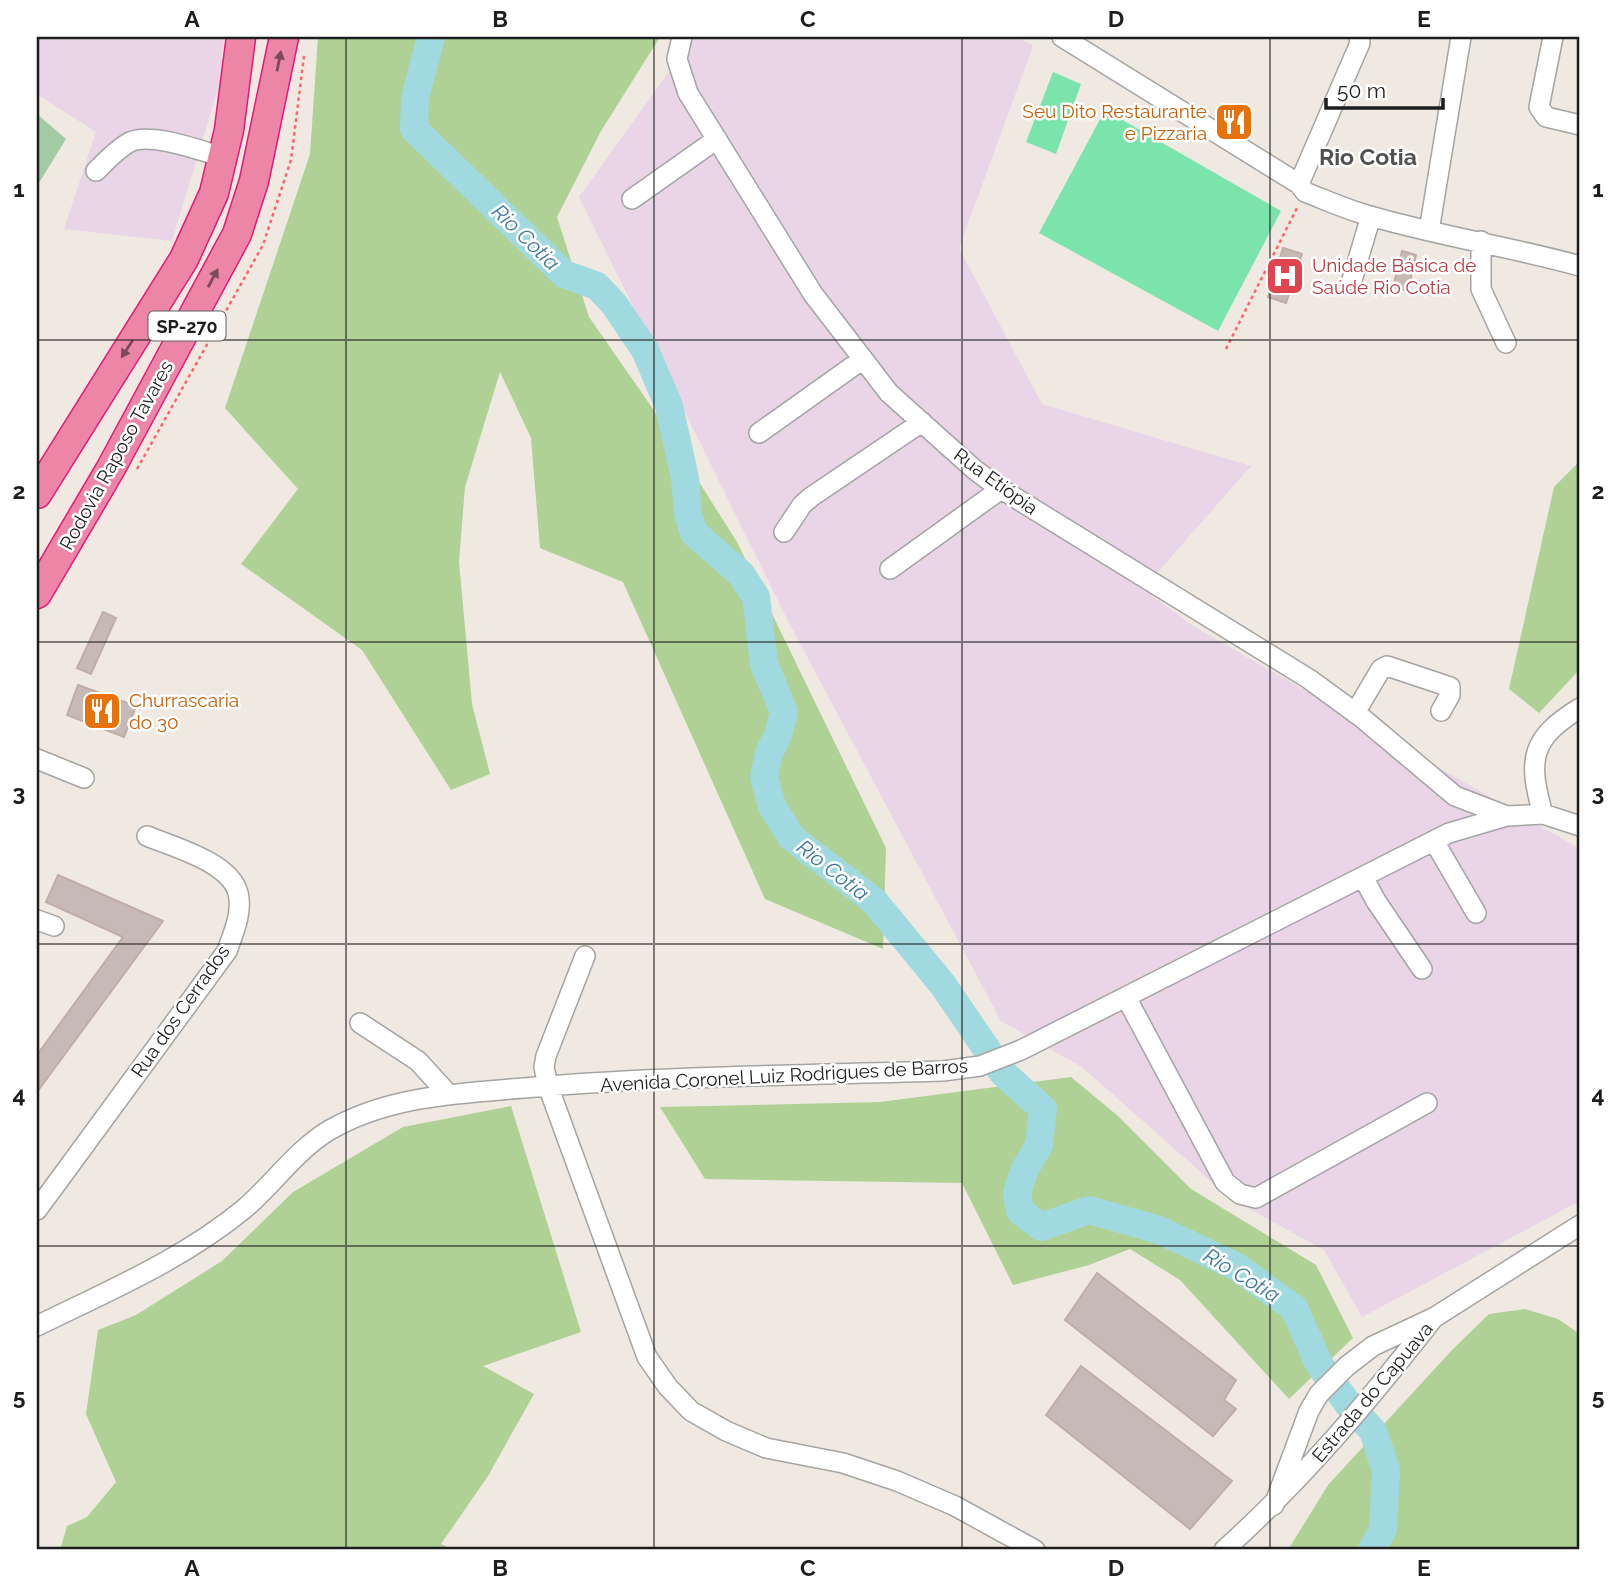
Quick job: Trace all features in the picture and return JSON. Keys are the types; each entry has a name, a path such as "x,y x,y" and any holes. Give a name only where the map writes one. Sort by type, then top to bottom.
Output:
{"highway":[{"name":"SP-270","path":"40,485 184,259 214,193 229,130 242,37"},
{"name":"Rodovia Raposo Tavares","path":"43,584 111,468 237,234 254,181 284,37"}],"street":[{"name":"Rua Etiópia","path":"682,37 677,60 688,93 813,294 889,393 975,471 1001,489 1309,679 1355,713 1455,796 1507,816"},
{"path":"1062,37 1302,188 1371,216 1528,251 1580,266"},
{"path":"1302,188 1360,43 1359,37"},
{"path":"1429,231 1461,37"},
{"path":"1553,37 1539,107 1546,117 1580,125"},
{"path":"632,199 717,139"},
{"path":"96,171 120,149 136,140 171,143 223,157"},
{"path":"1352,279 1371,216"},
{"path":"1481,242 1481,289 1506,343"},
{"path":"759,433 863,359"},
{"path":"784,532 802,505 811,497 922,422"},
{"path":"890,569 1001,489"},
{"path":"37,602 43,584"},
{"path":"1355,713 1381,669 1387,666 1450,687 1451,695 1441,711"},
{"path":"1580,708 1556,723 1542,740 1536,760 1536,789 1544,814 1580,826"},
{"path":"37,759 84,778"},
{"path":"1455,796 1456,817 1442,837 1476,913"},
{"name":"Avenida Coronel Luiz Rodrigues de Barros","path":"37,1326 165,1264 243,1209 315,1140 337,1125 372,1111 414,1100 449,1095 548,1086 639,1080 943,1071 980,1066 1021,1050 1442,837 1507,816 1544,814"},
{"name":"Rua dos Cerrados","path":"37,1210 227,951 237,922 238,892 226,874 207,861 147,836"},
{"path":"1363,877 1422,969"},
{"path":"585,956 544,1066 548,1086 647,1357 668,1387 691,1411 726,1431 766,1448 842,1463 897,1481 955,1506 1035,1550"},
{"path":"1126,997 1225,1182 1240,1194 1256,1198 1427,1103"},
{"path":"360,1023 418,1061 449,1095"},
{"path":"1435,1317 1580,1225"},
{"name":"Estrada do Capuava","path":"1274,1505 1303,1424 1319,1394 1347,1366 1373,1346 1435,1317"},
{"name":"Estrada do Capuava","path":"1224,1550 1274,1505 1344,1428 1435,1317"}],"path":[{"path":"1226,349 1302,188"}],"shaded area":[{"path":"37,37 224,37 219,85 172,241 64,229 96,132 37,94"},
{"path":"694,37 1018,37 1033,46 959,248 1042,404 1251,466 1143,589 1193,626 1580,849 1580,1201 1362,1317 1324,1250 1230,1198 1082,1067 1001,1021 787,619 579,197"}],"green space":[{"path":"318,37 660,37 601,131 557,217 589,317 651,406 737,542 886,848 883,949 765,899 623,582 540,548 531,438 500,372 465,487 459,562 472,704 490,774 451,790 362,650 241,564 298,489 225,408 310,154"},
{"path":"1053,72 1081,84 1056,154 1026,142"},
{"path":"1105,110 1281,211 1218,331 1039,233"},
{"path":"37,114 66,139 37,186"},
{"path":"1580,461 1580,669 1539,713 1509,689 1554,487"},
{"path":"1071,1077 1118,1116 1191,1189 1316,1265 1353,1338 1289,1399 1180,1280 1130,1249 1089,1265 1013,1285 962,1183 705,1179 660,1107 880,1102"},
{"path":"511,1106 581,1332 483,1366 534,1394 488,1476 441,1544 454,1550 60,1550 67,1526 87,1517 116,1482 86,1414 98,1330 136,1315 222,1261 293,1192 403,1127"},
{"path":"1525,1309 1558,1319 1580,1334 1580,1550 1288,1550 1328,1485 1452,1350 1489,1314"}],"building":[{"name":"Unidade Básica de Saúde Rio Cotia","path":"1283,248 1302,254 1286,303 1268,297"},
{"path":"1402,251 1416,255 1408,291 1393,287"},
{"path":"103,612 116,618 91,674 77,668"},
{"name":"Churrascaria do 30","path":"78,685 136,706 124,737 67,715"},
{"path":"58,875 163,921 37,1092 37,1055 123,937 46,902"},
{"path":"1097,1273 1236,1380 1224,1400 1236,1409 1213,1436 1065,1320"},
{"path":"1081,1366 1232,1481 1190,1529 1046,1415"}],"waterway":[{"name":"Rio Cotia","path":"431,37 415,98 414,129 564,274 597,286 614,304 645,350 669,406 685,478 688,514 694,533 741,574 756,597 764,664 784,712 778,735 769,753 764,777 772,806 792,838 874,901 943,985 1003,1073 1043,1109 1039,1145 1024,1171 1017,1193 1020,1211 1041,1227 1089,1210 1159,1230 1237,1267 1294,1308 1319,1364 1348,1404 1373,1431 1386,1470 1383,1529 1372,1550"}],"place":[{"name":"Seu Dito Restaurante e Pizzaria","path":"1234,122"},
{"name":"Unidade Básica de Saúde Rio Cotia","path":"1285,276"},
{"name":"Churrascaria do 30","path":"102,711"}],"district":[{"name":"Rio Cotia","path":"1368,156"}]}
